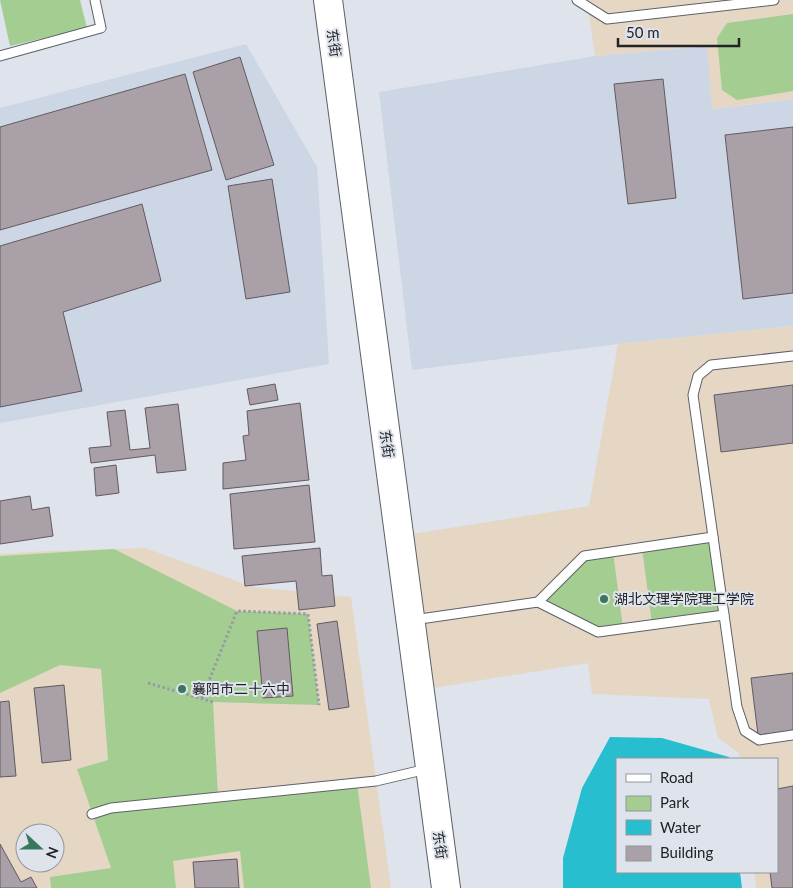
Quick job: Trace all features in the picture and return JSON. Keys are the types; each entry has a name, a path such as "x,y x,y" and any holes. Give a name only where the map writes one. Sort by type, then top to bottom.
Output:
{"main road":[{"name":"东街","path":"328,0 446,888"}],"lane":[{"path":"0,56 101,28 95,0"},
{"path":"577,0 607,19 774,0"},
{"path":"793,356 711,365 698,376 693,395 737,707 745,731 759,740 793,736"},
{"path":"538,602 584,556 713,537"},
{"path":"410,620 538,602 598,632 724,615"},
{"path":"92,814 111,808 376,781 430,769"}],"path":[{"path":"202,698 237,611 308,614 319,705"},
{"path":"148,683 213,702"}],"shaded area":[{"path":"587,0 793,0 793,99 712,109 707,46 595,56"},
{"path":"246,44 317,167 329,364 0,423 0,108"},
{"path":"708,46 713,109 793,99 793,326 618,344 412,370 379,92 595,56"},
{"name":"湖北文理学院理工学院","path":"793,326 793,888 756,888 754,873 778,873 778,758 740,758 739,753 718,738 709,699 592,694 588,663 427,689 406,535 589,506 618,344"},
{"name":"襄阳市二十六中","path":"145,548 253,587 351,597 391,888 0,888 0,554"}],"green space":[{"path":"0,0 80,0 87,28 10,46"},
{"path":"793,14 793,91 737,100 722,90 717,38 727,23"},
{"path":"713,537 724,615 652,624 642,548"},
{"name":"襄阳市二十六中","path":"114,549 237,611 308,614 319,705 213,702 218,797 357,783 371,888 244,888 240,851 173,861 176,888 51,888 50,877 111,868 77,769 108,760 101,669 60,665 0,693 0,556"},
{"path":"613,552 623,628 598,632 538,602 584,556"}],"water":[{"path":"610,737 662,738 729,757 616,758 616,873 740,873 742,888 563,888 563,858 582,788"}],"building":[{"path":"240,57 274,165 226,180 193,72"},
{"path":"185,74 212,170 0,230 0,127"},
{"path":"663,79 676,198 628,204 614,84"},
{"path":"793,127 793,293 743,299 725,135"},
{"path":"272,179 290,292 246,299 228,186"},
{"path":"142,204 161,281 63,312 82,391 0,407 0,246"},
{"path":"275,384 278,400 250,405 247,389"},
{"path":"793,385 793,443 721,452 714,395"},
{"path":"300,403 309,480 223,489 223,463 246,460 243,436 249,435 247,411"},
{"path":"178,404 186,470 157,473 155,455 91,463 89,448 111,446 107,412 125,410 130,450 150,448 145,408"},
{"path":"116,465 119,493 96,496 94,468"},
{"path":"309,485 315,542 234,549 230,494"},
{"path":"30,496 32,510 49,507 53,536 0,544 0,501"},
{"path":"320,548 322,576 332,575 335,606 299,610 296,581 245,586 242,556"},
{"path":"337,621 349,707 329,710 317,624"},
{"path":"287,628 293,696 263,698 257,631"},
{"path":"793,673 793,731 758,735 751,678"},
{"path":"64,685 71,760 42,763 34,688"},
{"path":"9,701 16,776 0,777 0,702"},
{"path":"793,786 793,888 772,888 770,873 778,873 778,789"},
{"path":"0,844 21,882 31,877 37,888 0,888"},
{"path":"237,859 239,888 195,888 193,862"}],"place":[{"name":"湖北文理学院理工学院","path":"604,599"},
{"name":"襄阳市二十六中","path":"182,689"}]}
